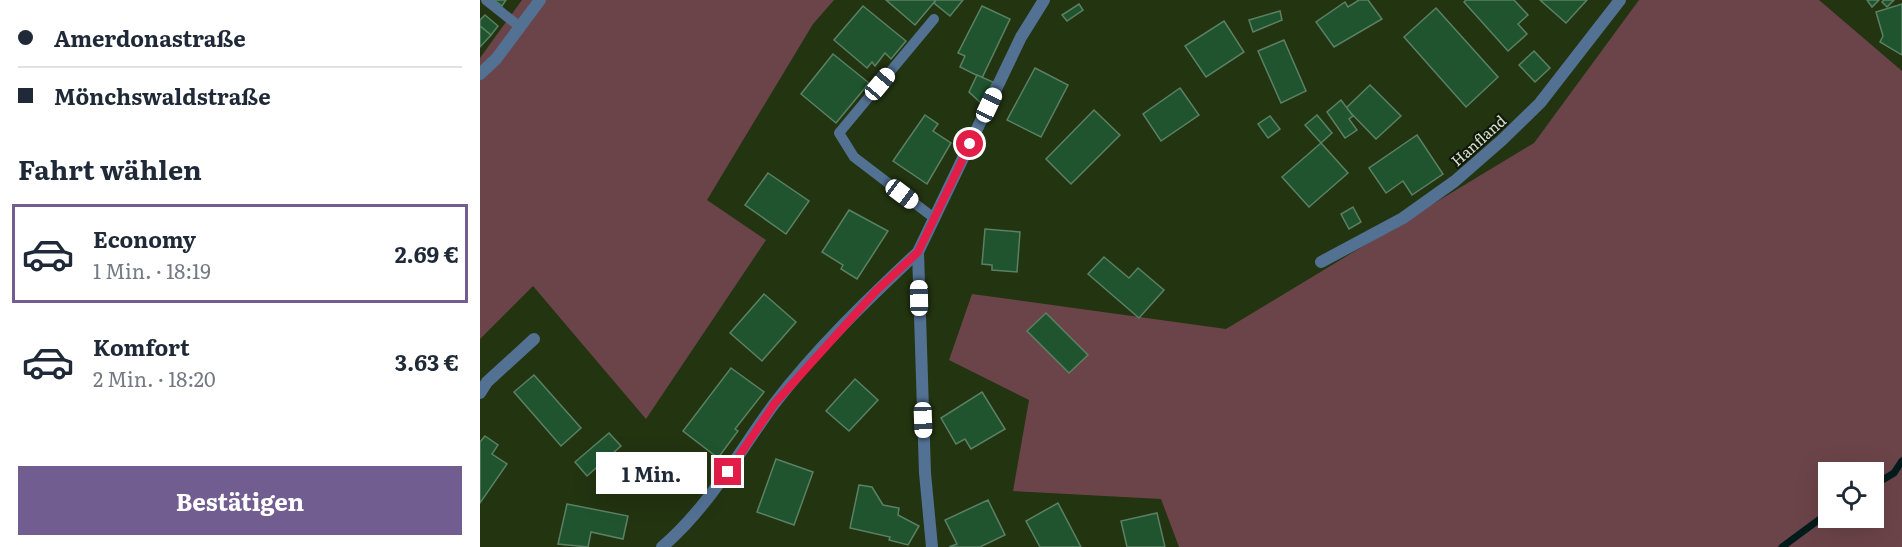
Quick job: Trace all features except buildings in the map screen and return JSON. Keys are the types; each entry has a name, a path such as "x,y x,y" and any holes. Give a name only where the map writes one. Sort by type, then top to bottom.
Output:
{"street":[{"path":"480,74 496,59 540,0"},
{"path":"662,547 718,486 775,403 876,291 918,252 1021,36 1044,0"},
{"name":"Hanfland","path":"1321,262 1403,218 1455,181 1502,140 1540,103 1620,0"},
{"path":"918,252 925,473 932,547"},
{"path":"480,393 487,382 534,339"}],"lane":[{"path":"486,0 520,27"},
{"path":"934,20 839,133 854,158 934,218"}],"shaded area":[{"path":"522,0 834,0 813,24 707,200 766,240 646,419 533,286 480,339 480,58"},
{"path":"1639,0 1819,0 1902,71 1902,547 1179,547 1161,499 1013,491 1029,400 949,360 972,294 1226,329 1534,143"}],"waterway":[{"path":"1884,479 1894,473 1902,461"},
{"path":"1782,547 1818,520"}],"route":[{"path":"728,472 775,403 876,291 918,252 970,144"}]}
